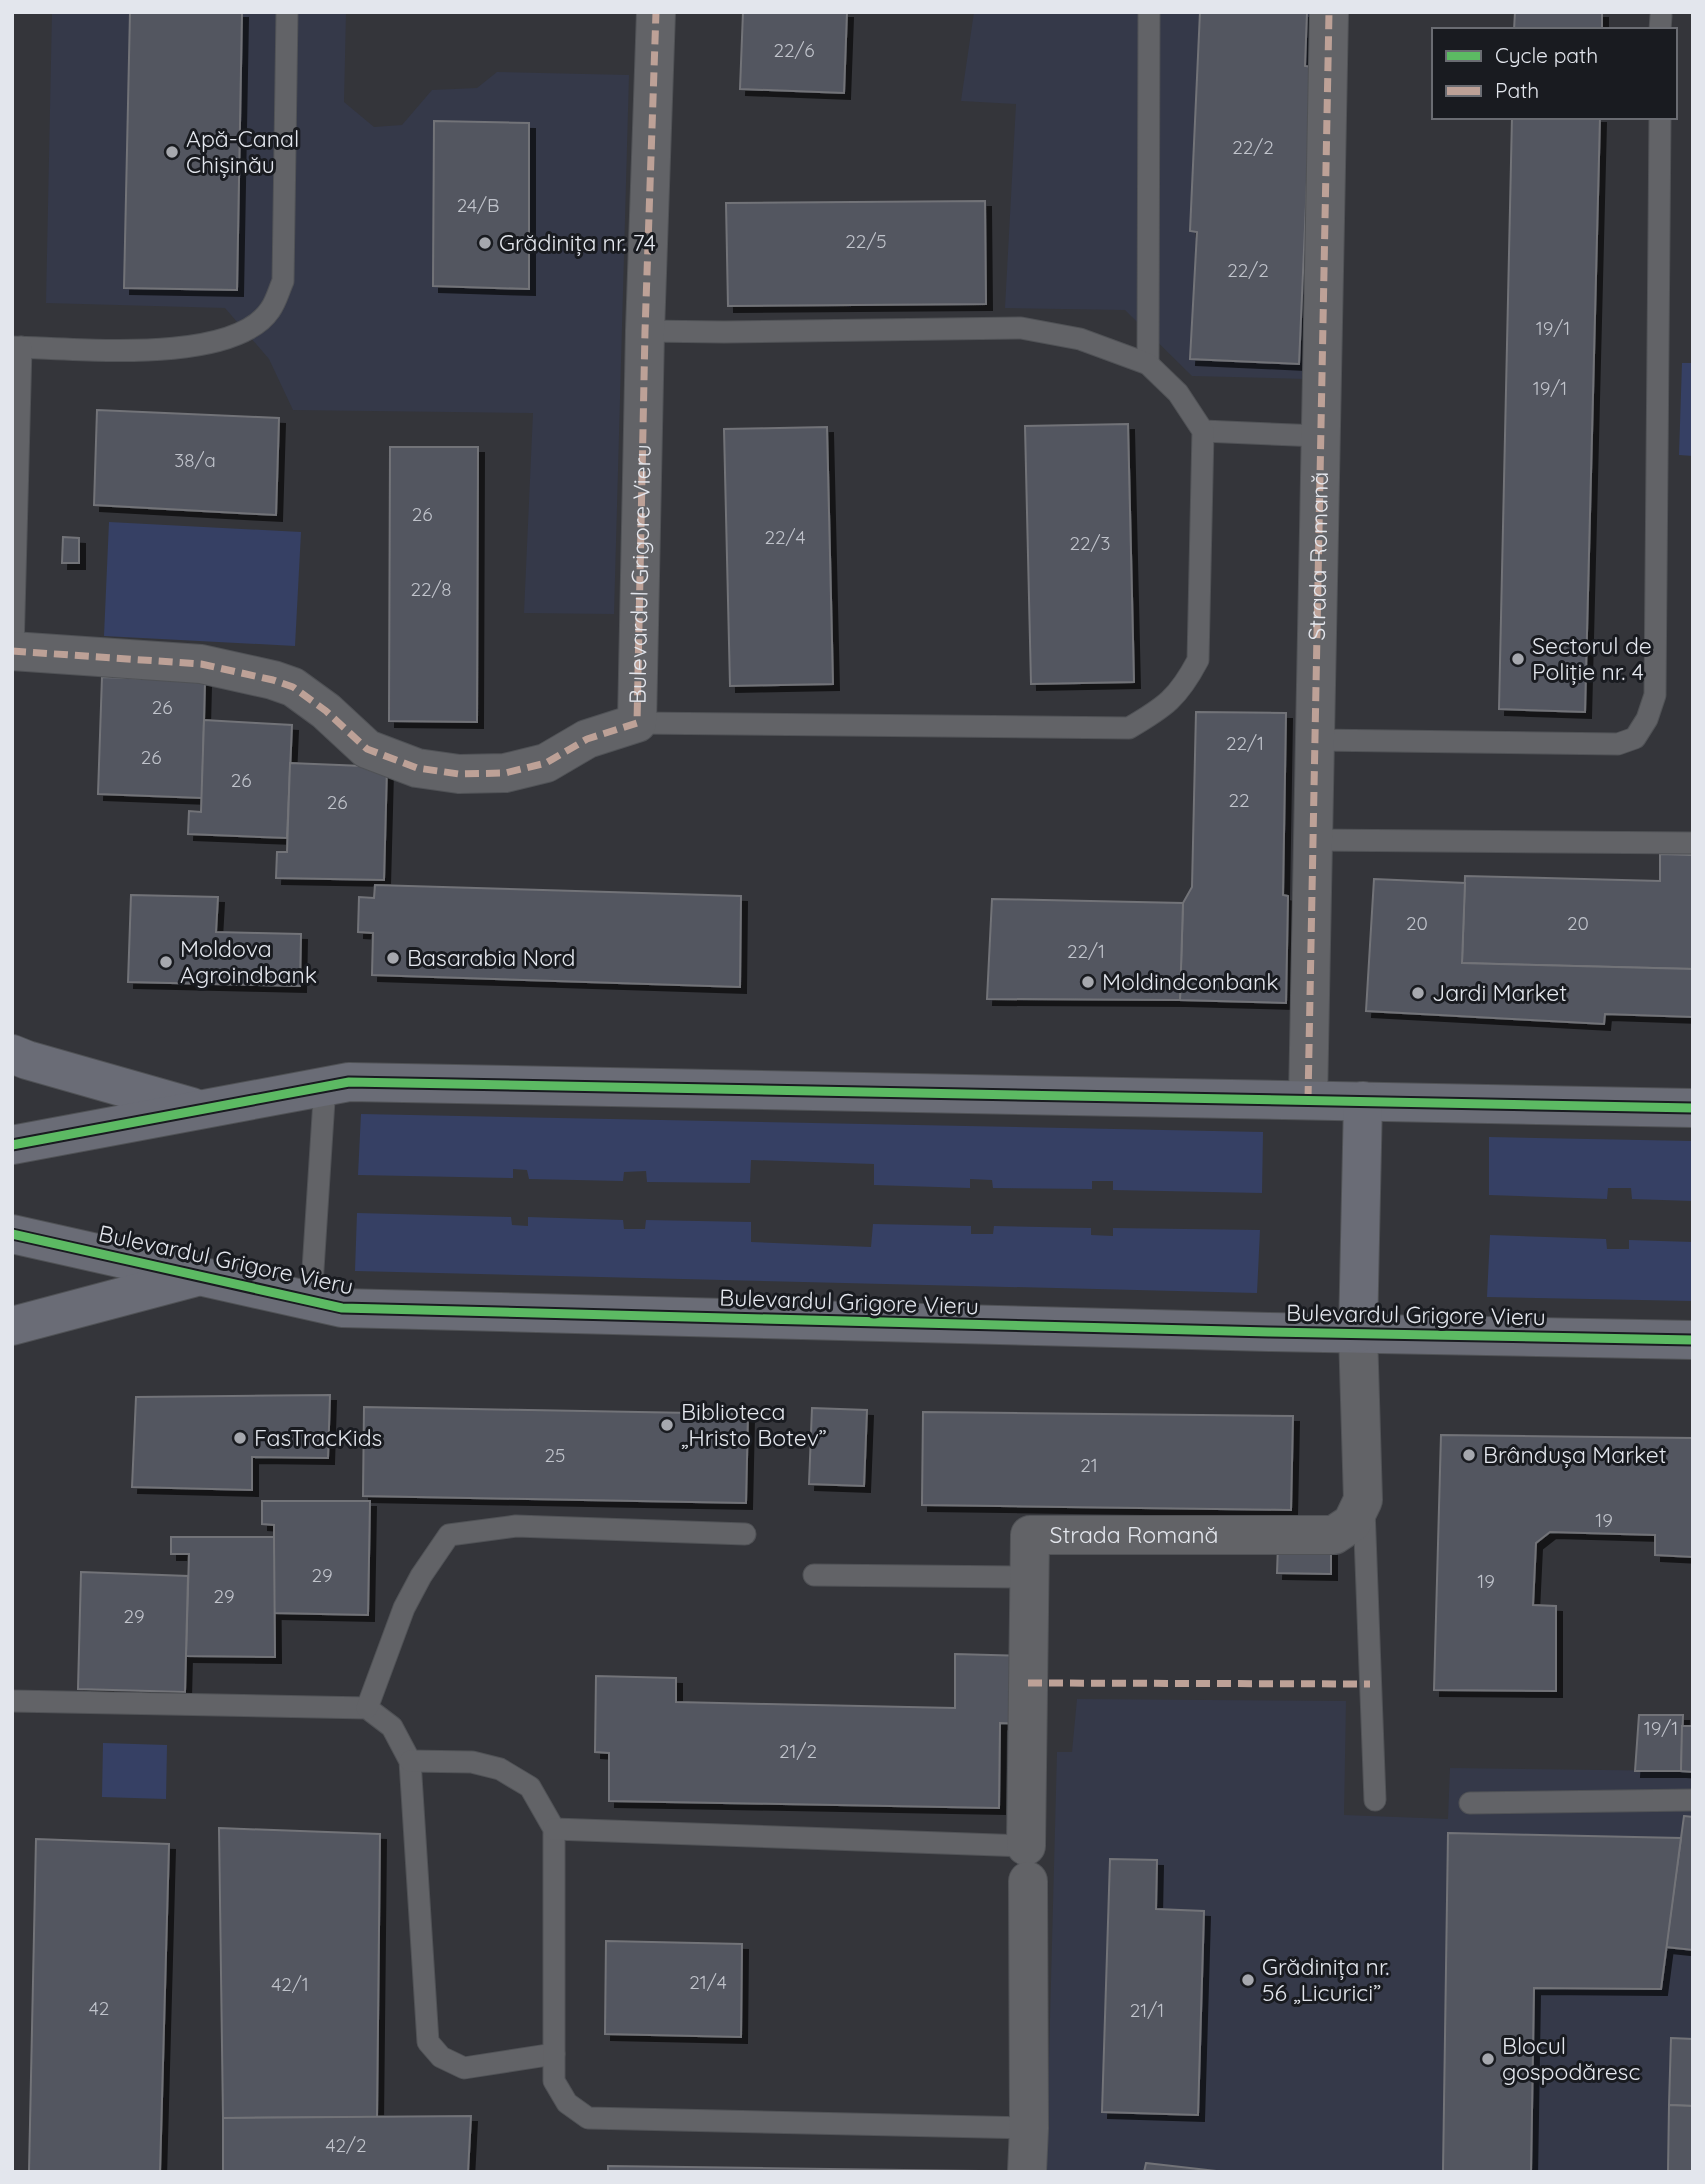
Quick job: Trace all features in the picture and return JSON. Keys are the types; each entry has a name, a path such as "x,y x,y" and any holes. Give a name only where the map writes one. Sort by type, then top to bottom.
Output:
{"main road":[{"path":"12,1054 201,1109"},
{"path":"12,1145 349,1082 1693,1108"},
{"path":"1358,1333 1363,1101"},
{"name":"Bulevardul Grigore Vieru","path":"12,1234 342,1308 1693,1340"},
{"path":"12,1326 201,1276"}],"street":[{"name":"Bulevardul Grigore Vieru","path":"13,651 201,664 273,680 293,687 326,711 367,749 417,768 459,774 505,772 546,763 587,739 637,723 645,331 656,12"},
{"name":"Strada Romană","path":"1308,1100 1329,12"},
{"path":"1358,1333 1363,1500"},
{"name":"Strada Romană","path":"1027,2172 1030,1535 1334,1535 1352,1523 1363,1500"}],"lane":[{"path":"13,651 16,347 160,350 200,345 227,339 250,328 270,311 283,281 287,12"},
{"path":"1148,364 1149,12"},
{"path":"1316,740 1618,744 1636,737 1647,719 1654,695 1660,119"},
{"path":"637,723 1129,728 1173,700 1198,660 1203,431 1178,393 1148,364 1080,339 1021,328 645,331"},
{"path":"1203,431 1319,436"},
{"path":"1314,840 1693,843"},
{"path":"311,1300 325,1085"},
{"path":"1363,1500 1375,1800"},
{"path":"367,1708 404,1608 421,1576 449,1535 516,1526 745,1534"},
{"path":"814,1575 1031,1577"},
{"path":"12,1701 367,1708 392,1727 410,1761 428,2042 441,2057 464,2068 554,2054"},
{"path":"410,1761 472,1762 500,1769 530,1787 554,1829 554,2081 567,2103 588,2118 1029,2128"},
{"path":"1470,1803 1693,1800"},
{"path":"554,1829 1027,1863"}],"shaded area":[{"path":"52,12 346,12 344,102 374,127 402,125 432,90 477,88 497,72 629,75 614,614 524,613 533,413 293,410 269,359 225,308 46,303"},
{"path":"974,12 1316,12 1306,379 1192,376 1125,310 1005,308 1016,104 961,101"},
{"path":"1682,363 1693,363 1693,456 1679,455"},
{"path":"109,522 301,532 295,646 104,636"},
{"path":"361,1114 1263,1132 1262,1193 1113,1190 1113,1181 1092,1181 1092,1189 993,1188 992,1180 970,1179 970,1188 874,1185 874,1164 751,1160 750,1183 647,1182 646,1171 624,1172 623,1181 529,1179 527,1170 513,1169 513,1178 358,1175"},
{"path":"1489,1137 1693,1141 1693,1201 1632,1199 1631,1188 1608,1188 1607,1199 1489,1195"},
{"path":"357,1213 511,1217 512,1225 528,1226 528,1217 623,1220 624,1229 645,1229 646,1220 751,1222 751,1242 871,1247 873,1224 971,1226 971,1234 993,1234 994,1226 1091,1228 1091,1235 1113,1236 1113,1228 1260,1230 1257,1293 355,1271"},
{"path":"1490,1235 1606,1239 1607,1249 1629,1249 1629,1240 1693,1242 1693,1301 1487,1297"},
{"name":"Grădinița nr. 56 „Licurici”","path":"1077,1699 1346,1701 1344,1815 1448,1819 1450,1768 1681,1771 1682,1726 1693,1726 1693,2172 1046,2172 1057,1752 1072,1752"},
{"path":"103,1743 167,1745 166,1799 102,1797"}],"building":[{"path":"130,12 242,12 237,290 124,288"},
{"path":"743,12 847,12 844,93 740,89"},
{"path":"1200,12 1307,12 1305,66 1312,67 1299,364 1190,359 1197,232 1190,231"},
{"path":"1515,12 1602,12 1602,28 1514,28"},
{"path":"1512,119 1600,119 1585,712 1499,709"},
{"path":"434,121 529,123 529,289 433,286"},
{"path":"985,201 986,304 728,306 726,203"},
{"path":"97,410 279,418 276,515 94,505"},
{"path":"1128,424 1134,682 1031,684 1025,426"},
{"path":"827,427 833,684 730,686 724,429"},
{"path":"390,447 478,447 477,722 389,721"},
{"path":"63,537 79,538 79,563 62,563"},
{"path":"102,677 205,681 202,798 98,794"},
{"path":"1196,712 1286,713 1283,895 1288,896 1286,1003 1180,1000 1183,903 1192,887"},
{"path":"204,720 292,725 287,838 188,834 189,811 201,812"},
{"path":"290,763 387,767 384,880 276,878 277,852 287,852"},
{"path":"1660,854 1693,855 1693,969 1462,963 1465,876 1660,881"},
{"path":"1374,879 1465,883 1462,963 1693,969 1693,1017 1605,1014 1604,1024 1366,1011"},
{"path":"375,885 741,896 740,987 372,975 373,933 358,932 359,897 374,898"},
{"path":"131,895 218,897 216,932 301,934 300,986 128,982"},
{"path":"992,899 1183,903 1180,1000 987,999"},
{"path":"330,1395 328,1458 252,1457 252,1490 132,1487 136,1397"},
{"path":"364,1407 748,1414 746,1503 363,1496"},
{"path":"812,1408 867,1410 864,1486 809,1484"},
{"path":"923,1412 1293,1416 1291,1510 922,1505"},
{"path":"1441,1435 1693,1438 1693,1557 1655,1555 1655,1535 1550,1532 1536,1543 1533,1605 1556,1606 1556,1691 1434,1690"},
{"path":"262,1501 370,1501 368,1615 274,1613 274,1525 262,1524"},
{"path":"171,1537 274,1537 275,1657 186,1656 189,1554 171,1554"},
{"path":"1278,1545 1331,1548 1331,1574 1277,1573"},
{"path":"81,1572 188,1576 185,1692 78,1689"},
{"path":"955,1654 1029,1656 1028,1724 1000,1723 999,1808 609,1801 609,1753 595,1752 596,1676 676,1678 676,1702 955,1708"},
{"path":"1639,1715 1683,1715 1681,1771 1635,1771"},
{"path":"1682,1726 1693,1726 1693,1772 1681,1771"},
{"path":"1684,1816 1693,1817 1693,1950 1666,1947"},
{"path":"219,1828 380,1834 377,2117 223,2118"},
{"name":"Blocul gospodăresc","path":"1448,1833 1681,1838 1661,1989 1534,1988 1531,2172 1443,2172"},
{"path":"36,1839 169,1844 160,2172 29,2172"},
{"path":"1110,1859 1157,1860 1156,1909 1204,1911 1198,2115 1102,2112"},
{"path":"606,1941 742,1944 741,2037 605,2034"},
{"path":"1671,2038 1693,2039 1693,2106 1669,2105"},
{"path":"1669,2105 1693,2106 1693,2172 1668,2172"},
{"path":"471,2116 468,2172 223,2172 223,2118"},
{"path":"1146,2163 1225,2172 1144,2172"},
{"path":"608,2166 978,2171 978,2172 608,2172"}],"marked path":[{"path":"12,651 201,664 273,680 293,687 326,711 367,749 417,768 459,774 505,773 546,763 587,739 637,723 645,331 656,12"},
{"path":"1308,1100 1329,12"},
{"path":"1028,1683 1370,1684"}],"cycle path":[{"path":"12,1145 349,1082 1693,1108"},
{"path":"12,1234 342,1308 1693,1340"}],"place":[{"name":"Apă-Canal Chișinău","path":"172,152"},
{"name":"Grădinița nr. 74","path":"485,243"},
{"name":"Sectorul de Poliție nr. 4","path":"1518,659"},
{"name":"Basarabia Nord","path":"393,958"},
{"name":"Moldova Agroindbank","path":"166,962"},
{"name":"Moldindconbank","path":"1088,982"},
{"name":"Jardi Market","path":"1418,993"},
{"name":"Biblioteca „Hristo Botev”","path":"667,1425"},
{"name":"FasTracKids","path":"240,1438"},
{"name":"Brândușa Market","path":"1469,1455"},
{"name":"Grădinița nr. 56 „Licurici”","path":"1248,1980"},
{"name":"Blocul gospodăresc","path":"1488,2059"}]}
